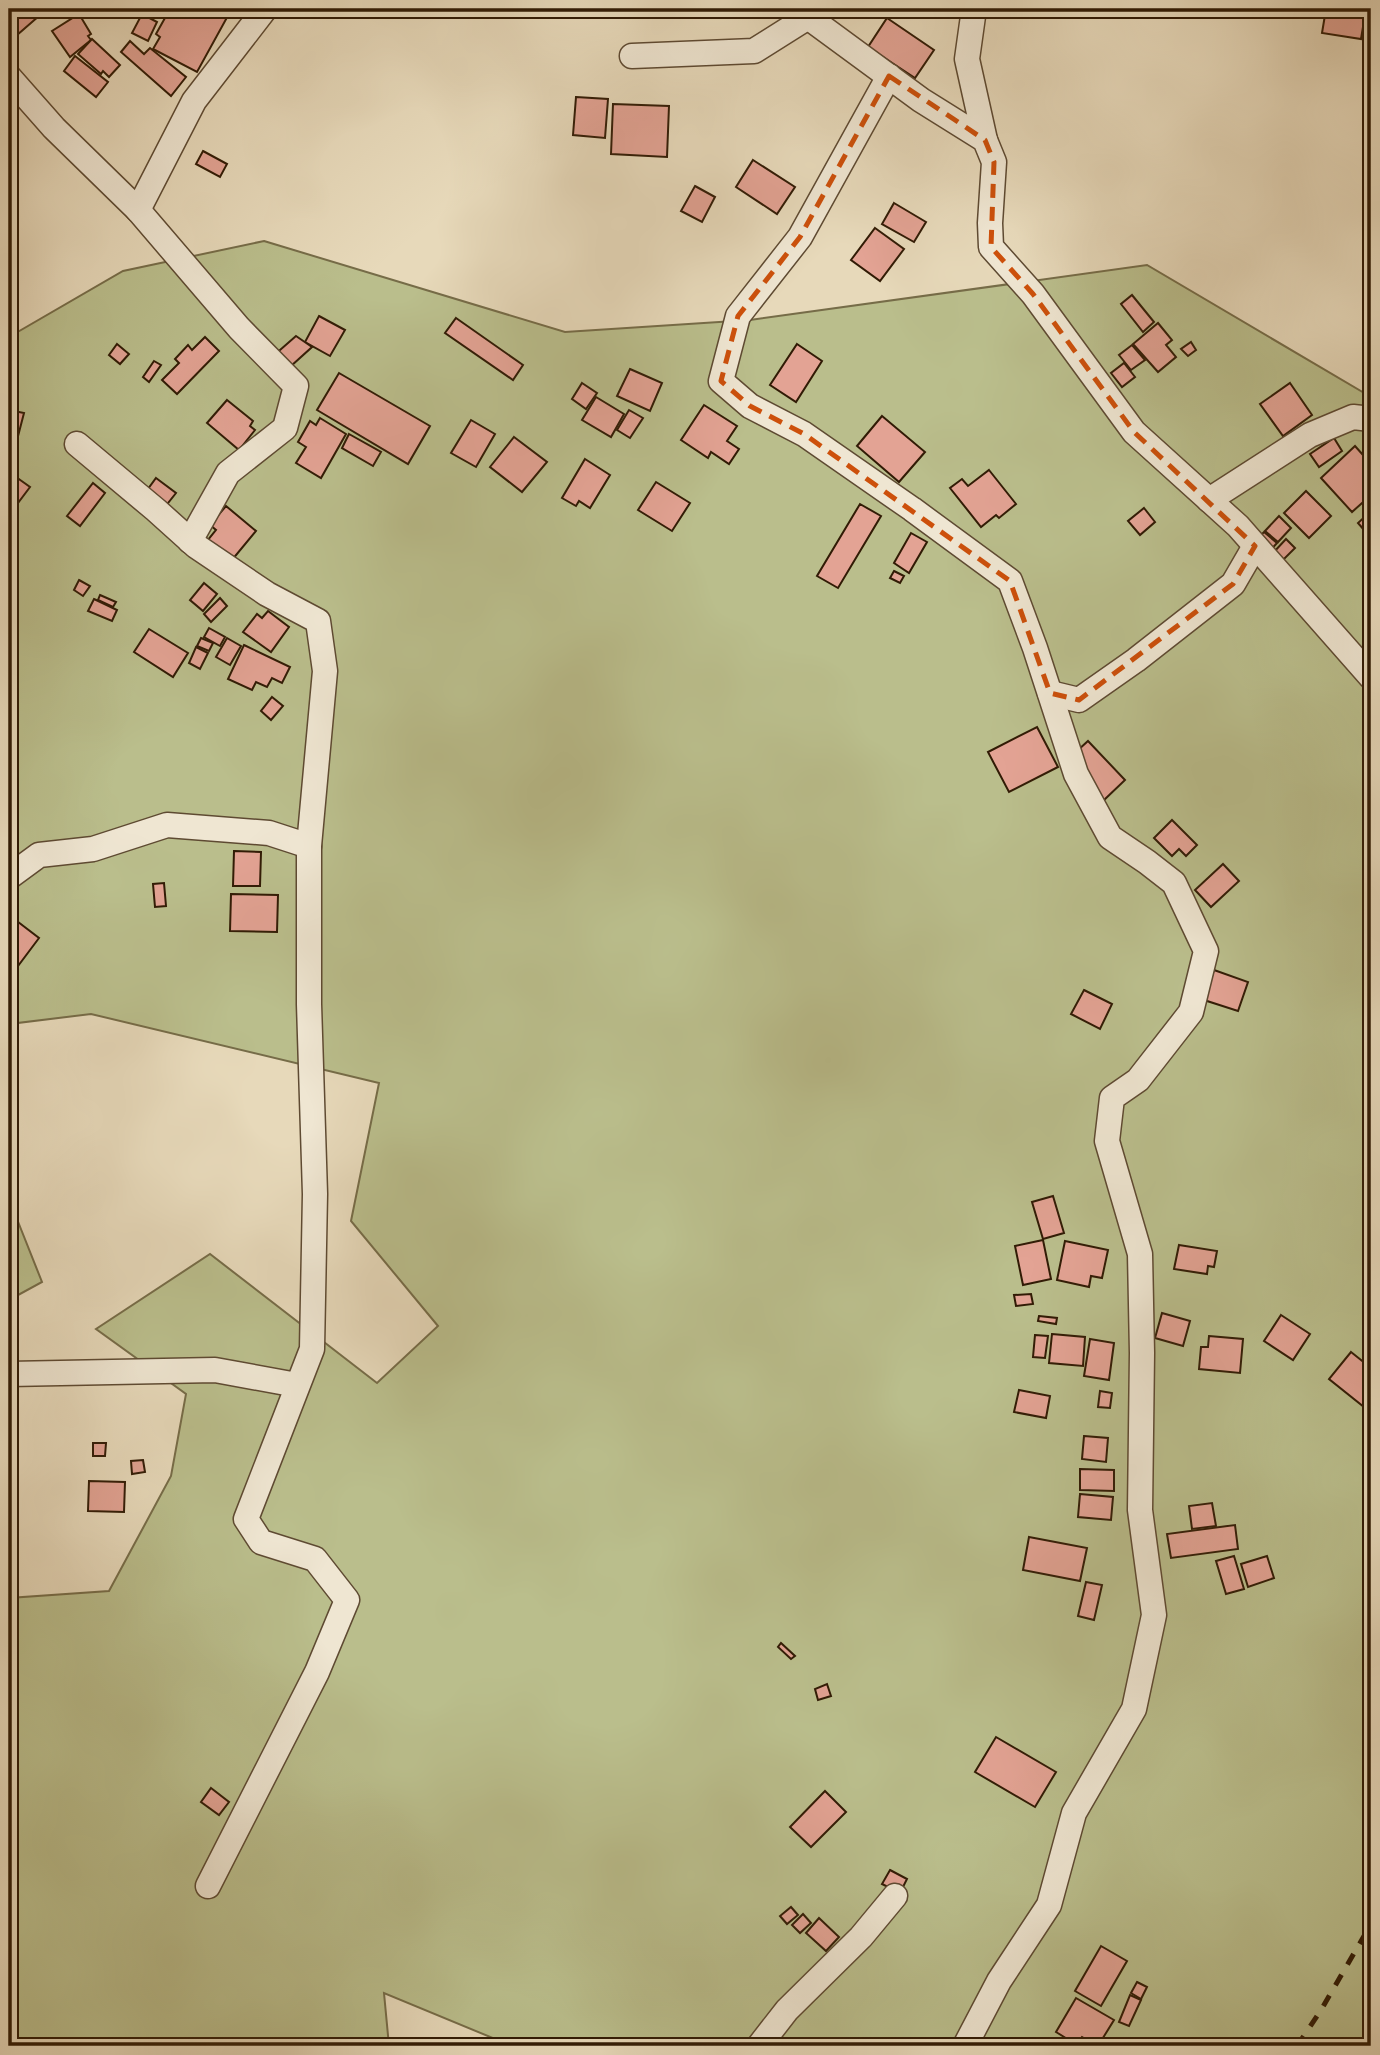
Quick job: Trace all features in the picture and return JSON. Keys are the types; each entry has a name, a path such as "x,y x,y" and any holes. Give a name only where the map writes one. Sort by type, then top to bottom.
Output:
{"street":[{"path":"138,210 194,101 265,9"},
{"path":"974,9 967,59 985,140 994,162 991,247 1033,294 1134,432 1238,526 1371,677"},
{"path":"632,56 754,51 805,13 921,100 985,140"},
{"path":"889,76 800,237 738,316 721,381 750,406 804,434 1010,581 1076,774 1110,837 1174,883 1206,951 1191,1012 1138,1080 1112,1098 1107,1141 1140,1254 1140,1510 1154,1615 1137,1696 1134,1709 1074,1813 1049,1905 999,1982 965,2046"},
{"path":"9,77 54,128 138,210 239,328 296,386 285,428 228,473 190,541"},
{"path":"1209,500 1310,435 1353,417 1371,419"},
{"path":"77,444 190,541 267,594 318,621 325,671 309,846 309,1004 315,1206 312,1349 246,1519 261,1542 315,1559 347,1600 317,1672 208,1886"},
{"path":"1050,693 1079,700 1136,660 1233,584 1255,546"},
{"path":"9,877 39,855 93,849 167,825 269,833 309,846"},
{"path":"9,1374 215,1370 297,1385"},
{"path":"759,2046 788,2010 861,1937 895,1896"}],"highlighted area":[{"path":"889,76 985,140 994,162 991,247 1033,294 1134,432 1255,546 1233,584 1079,700 1050,693 1010,581 804,434 750,406 721,381 738,316 800,237"}],"green space":[{"path":"264,241 565,332 750,320 1147,265 1371,397 1371,2046 512,2046 384,1993 389,2046 9,2046 9,1598 109,1591 171,1476 186,1394 96,1329 210,1254 377,1383 438,1326 351,1221 379,1083 91,1014 9,1024 9,337 123,271"},
{"path":"9,1199 42,1282 9,1300"}],"building":[{"path":"9,9 47,9 9,42"},
{"path":"170,9 223,9 230,12 197,72 153,49 160,37 156,34"},
{"path":"1326,9 1366,9 1361,39 1322,33"},
{"path":"79,14 91,34 88,36 91,40 70,57 52,31"},
{"path":"142,14 157,22 148,41 132,33"},
{"path":"887,18 934,50 915,78 868,47"},
{"path":"92,39 120,65 109,77 103,71 101,74 78,54"},
{"path":"130,41 144,54 150,48 186,77 171,96 121,52"},
{"path":"75,56 108,82 96,97 64,71"},
{"path":"576,97 608,99 605,138 573,135"},
{"path":"613,104 669,106 667,157 611,154"},
{"path":"203,151 227,164 220,177 196,164"},
{"path":"753,160 795,187 777,214 736,187"},
{"path":"695,186 715,197 702,222 681,211"},
{"path":"894,203 926,222 914,242 882,224"},
{"path":"875,228 904,249 880,281 851,260"},
{"path":"1132,295 1154,322 1143,332 1121,304"},
{"path":"319,316 345,330 330,356 305,342"},
{"path":"456,318 523,365 513,380 445,333"},
{"path":"1158,323 1172,340 1166,345 1176,357 1158,372 1133,344"},
{"path":"296,336 312,347 291,366 272,357"},
{"path":"205,337 219,351 177,394 162,380 179,363 175,359 188,345 192,350"},
{"path":"1191,342 1196,350 1188,356 1181,349"},
{"path":"117,344 129,354 120,364 109,355"},
{"path":"797,344 822,361 796,402 770,385"},
{"path":"1132,345 1145,360 1131,370 1119,355"},
{"path":"154,361 161,365 149,382 143,377"},
{"path":"1124,363 1135,377 1122,387 1111,373"},
{"path":"630,369 662,383 650,411 617,396"},
{"path":"339,373 430,426 408,464 317,410"},
{"path":"582,383 597,393 586,409 572,399"},
{"path":"1290,383 1312,415 1283,436 1260,404"},
{"path":"596,397 624,414 611,437 582,420"},
{"path":"227,400 253,421 250,426 255,430 239,450 207,423"},
{"path":"704,405 737,426 727,441 739,449 729,464 711,452 708,458 681,440"},
{"path":"9,410 24,413 17,440 9,438"},
{"path":"629,410 643,418 630,438 617,430"},
{"path":"882,416 925,452 899,482 857,446"},
{"path":"320,418 346,434 321,478 296,463 306,447 298,442 310,421 316,425"},
{"path":"471,420 495,434 476,467 451,453"},
{"path":"349,434 381,452 373,466 342,448"},
{"path":"514,437 547,462 522,492 490,467"},
{"path":"1334,438 1342,451 1319,467 1310,454"},
{"path":"1355,446 1371,464 1371,495 1352,512 1321,478"},
{"path":"585,459 610,475 590,508 579,501 576,506 562,498"},
{"path":"989,470 1016,504 999,518 996,515 981,527 950,488 962,479 968,486"},
{"path":"9,472 30,487 9,515"},
{"path":"156,478 176,493 164,508 145,493"},
{"path":"656,482 690,503 672,531 638,510"},
{"path":"93,483 105,493 80,526 67,516"},
{"path":"1306,491 1331,516 1309,538 1284,513"},
{"path":"860,504 881,516 838,588 817,576"},
{"path":"226,506 256,531 227,566 203,546 216,530 210,525"},
{"path":"1144,508 1155,522 1140,535 1128,521"},
{"path":"1371,511 1371,538 1358,523"},
{"path":"1279,516 1291,528 1278,542 1265,531"},
{"path":"1264,532 1277,543 1268,553 1255,541"},
{"path":"911,533 927,542 909,573 894,563"},
{"path":"1286,539 1295,548 1282,561 1273,553"},
{"path":"894,571 904,576 900,583 890,578"},
{"path":"79,580 90,586 83,596 74,590"},
{"path":"204,583 217,594 203,611 190,600"},
{"path":"100,595 116,602 113,607 98,600"},
{"path":"220,598 227,606 211,622 204,614"},
{"path":"94,599 117,610 112,621 88,611"},
{"path":"268,611 289,627 271,652 243,632 257,614 262,618"},
{"path":"209,628 225,637 220,646 204,637"},
{"path":"149,629 188,653 173,677 134,652"},
{"path":"201,638 213,643 209,651 197,646"},
{"path":"227,638 241,646 230,665 216,657"},
{"path":"244,645 290,667 282,683 272,678 267,687 256,682 252,690 228,679"},
{"path":"196,647 208,653 200,669 189,663"},
{"path":"272,697 283,706 271,720 261,711"},
{"path":"1037,727 1058,767 1009,792 988,752"},
{"path":"1088,741 1125,780 1103,801 1066,761"},
{"path":"1172,820 1197,845 1186,856 1179,849 1172,856 1154,838"},
{"path":"234,851 261,852 260,886 233,886"},
{"path":"1223,864 1239,881 1211,907 1195,890"},
{"path":"164,883 166,906 155,907 153,884"},
{"path":"231,894 278,895 277,932 230,931"},
{"path":"9,915 39,938 9,978"},
{"path":"1214,970 1248,982 1238,1011 1204,1000"},
{"path":"1084,990 1112,1004 1100,1029 1071,1014"},
{"path":"1053,1196 1064,1233 1043,1239 1032,1202"},
{"path":"1043,1240 1051,1279 1023,1285 1015,1246"},
{"path":"1065,1241 1108,1250 1102,1278 1091,1276 1089,1287 1057,1280"},
{"path":"1179,1245 1217,1251 1214,1267 1208,1266 1207,1274 1174,1269"},
{"path":"1031,1294 1033,1304 1016,1306 1014,1295"},
{"path":"1162,1313 1190,1321 1183,1346 1155,1338"},
{"path":"1281,1315 1310,1334 1293,1360 1264,1341"},
{"path":"1039,1316 1057,1318 1056,1324 1038,1321"},
{"path":"1052,1334 1085,1337 1083,1366 1049,1363"},
{"path":"1035,1335 1048,1336 1045,1358 1033,1357"},
{"path":"1209,1336 1243,1339 1240,1373 1199,1369 1201,1347 1208,1347"},
{"path":"1090,1339 1114,1343 1109,1380 1084,1376"},
{"path":"1351,1352 1371,1368 1371,1397 1364,1407 1329,1379"},
{"path":"1019,1390 1050,1396 1046,1418 1014,1412"},
{"path":"1100,1391 1112,1393 1110,1408 1098,1407"},
{"path":"1084,1436 1108,1438 1106,1462 1082,1459"},
{"path":"93,1443 106,1443 105,1456 93,1456"},
{"path":"143,1460 145,1472 132,1474 131,1461"},
{"path":"1080,1469 1114,1470 1114,1491 1080,1490"},
{"path":"89,1481 125,1482 124,1512 88,1511"},
{"path":"1080,1494 1113,1497 1111,1520 1078,1517"},
{"path":"1212,1503 1216,1526 1192,1529 1189,1506"},
{"path":"1235,1525 1238,1549 1171,1558 1167,1534"},
{"path":"1029,1537 1087,1548 1080,1581 1023,1570"},
{"path":"1234,1556 1244,1589 1226,1594 1216,1561"},
{"path":"1267,1556 1274,1578 1248,1587 1241,1564"},
{"path":"1086,1582 1102,1585 1094,1620 1078,1616"},
{"path":"781,1643 795,1656 791,1659 778,1647"},
{"path":"827,1684 831,1696 818,1700 815,1689"},
{"path":"996,1737 1056,1772 1035,1807 975,1772"},
{"path":"211,1788 229,1802 219,1815 201,1802"},
{"path":"825,1791 846,1812 811,1847 790,1827"},
{"path":"890,1870 907,1879 900,1893 882,1884"},
{"path":"791,1907 798,1915 787,1924 780,1916"},
{"path":"803,1914 811,1923 800,1933 792,1925"},
{"path":"819,1918 839,1937 826,1951 806,1933"},
{"path":"1101,1946 1127,1961 1101,2006 1075,1991"},
{"path":"1137,1982 1147,1987 1141,1999 1131,1993"},
{"path":"1130,1995 1141,2000 1129,2026 1119,2022"},
{"path":"1076,1998 1114,2020 1098,2046 1082,2037 1077,2045 1056,2032"}],"railway":[{"path":"1297,2046 1371,1924"}]}
